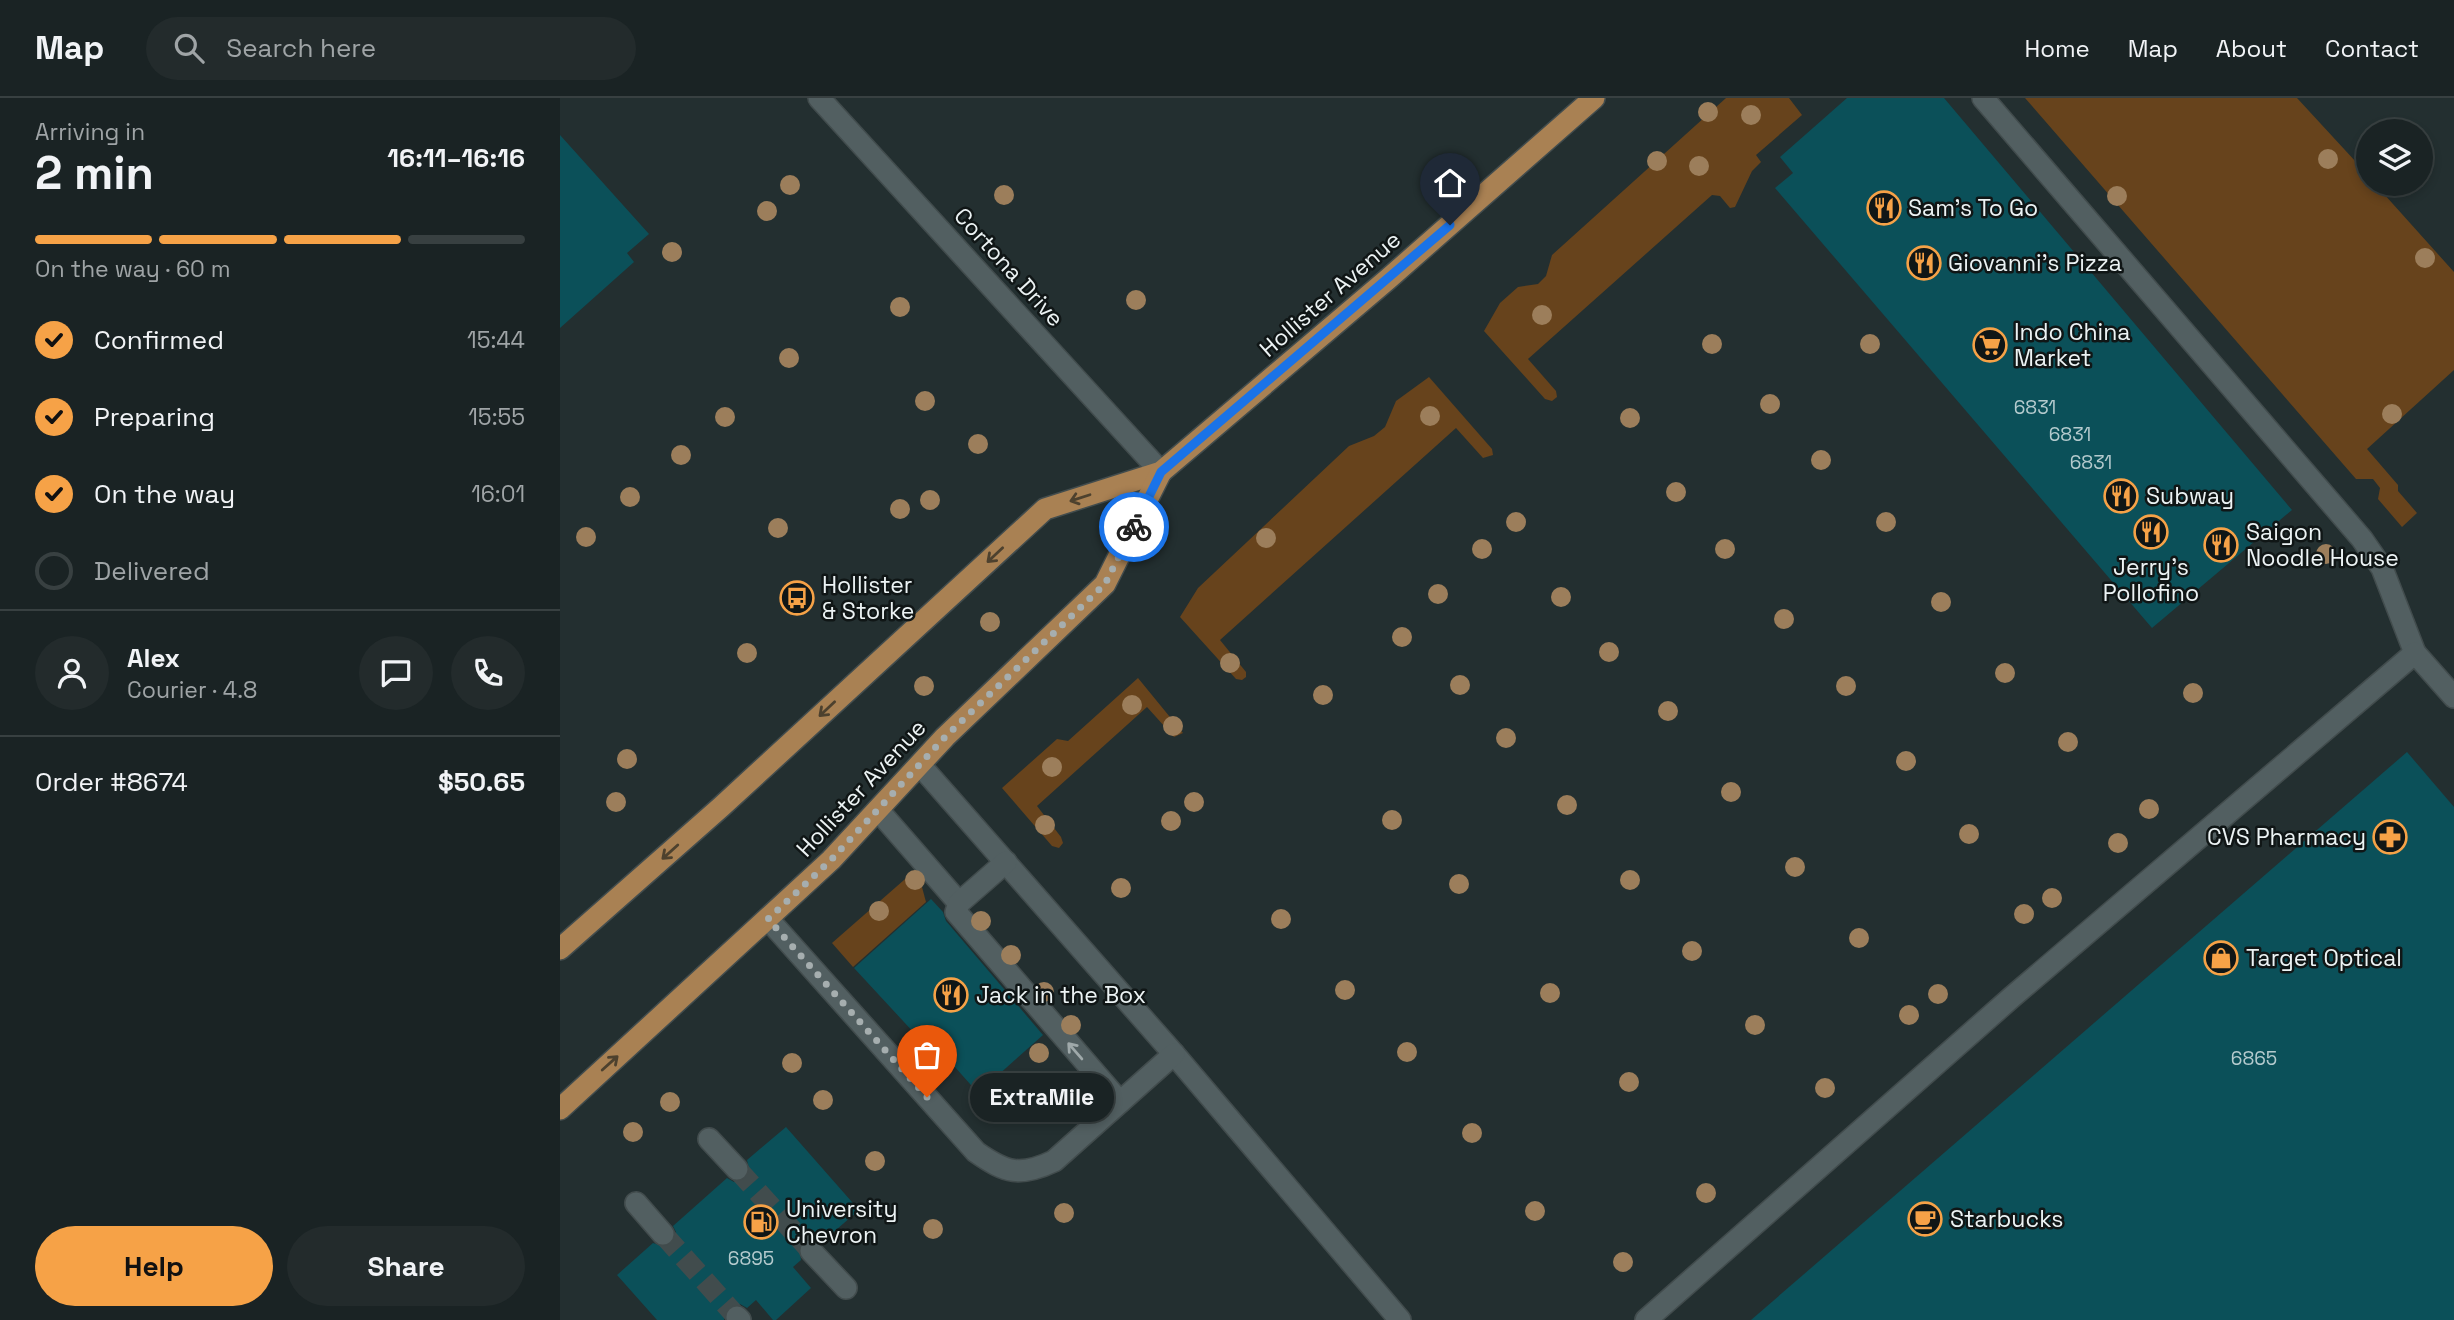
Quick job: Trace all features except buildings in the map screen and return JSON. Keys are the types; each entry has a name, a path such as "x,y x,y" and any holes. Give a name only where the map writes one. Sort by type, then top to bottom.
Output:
{"main road":[{"name":"Hollister Avenue","path":"560,949 1045,509 1161,472 1388,279 1594,98"},
{"name":"Hollister Avenue","path":"560,1109 831,860 945,737 1105,584 1161,472"},
{"path":"560,938 608,908"}],"street":[{"name":"Cortona Drive","path":"819,98 1161,472"},
{"path":"1983,98 2362,539 2382,568 2415,653 2454,697"},
{"path":"1646,1320 2022,988 2415,653"},
{"path":"920,765 1174,1054 1388,1316"},
{"path":"878,810 959,903"},
{"path":"1006,862 959,903 956,912 1120,1102"},
{"path":"768,919 976,1152 994,1165 1013,1172 1034,1170 1054,1161 1174,1054"},
{"path":"709,1139 737,1169"},
{"path":"636,1203 663,1234"},
{"path":"811,1251 846,1288"}],"shaded area":[{"path":"1726,98 1789,98 1802,115 1756,155 1761,162 1752,171 1735,207 1730,208 1720,196 1712,195 1528,359 1556,391 1557,397 1552,401 1545,399 1484,331 1500,303 1518,287 1538,284 1546,276 1552,255"},
{"path":"2025,98 2297,98 2356,162 2356,196 2386,196 2454,272 2454,370 2367,449 2398,485 2398,491 2417,513 2402,527 2378,499 2380,488 2373,479 2356,479"},
{"path":"1429,377 1492,449 1493,455 1483,458 1456,428 1220,640 1246,672 1246,677 1242,680 1236,679 1180,617 1198,588 1349,446 1374,436 1385,427 1396,401"},
{"path":"1138,678 1183,733 1174,737 1147,707 1037,806 1061,837 1063,843 1059,848 1052,846 1002,788 1057,739 1068,741"},
{"path":"912,873 919,876 926,902 853,967 832,943"}],"tunnel":[{"path":"737,1169 811,1251"},
{"path":"663,1234 737,1317"}],"way so far":[{"path":"927,1097 768,919 831,860 945,737 1105,584 1134,527"}],"place":[{"name":"Sam's To Go","path":"1884,208"},
{"name":"Giovanni's Pizza","path":"1924,263"},
{"name":"Indo China Market","path":"1990,345"},
{"name":"Subway","path":"2121,496"},
{"name":"Jerry's Pollofino","path":"2151,532"},
{"name":"Saigon Noodle House","path":"2221,545"},
{"name":"Hollister & Storke","path":"797,598"},
{"name":"CVS Pharmacy","path":"2390,837"},
{"name":"Target Optical","path":"2221,958"},
{"name":"Jack in the Box","path":"951,995"},
{"name":"ExtraMile","path":"927,1097"},
{"name":"Starbucks","path":"1925,1219"},
{"name":"University Chevron","path":"761,1222"}],"route":[{"path":"1134,527 1161,472 1450,225"}]}
